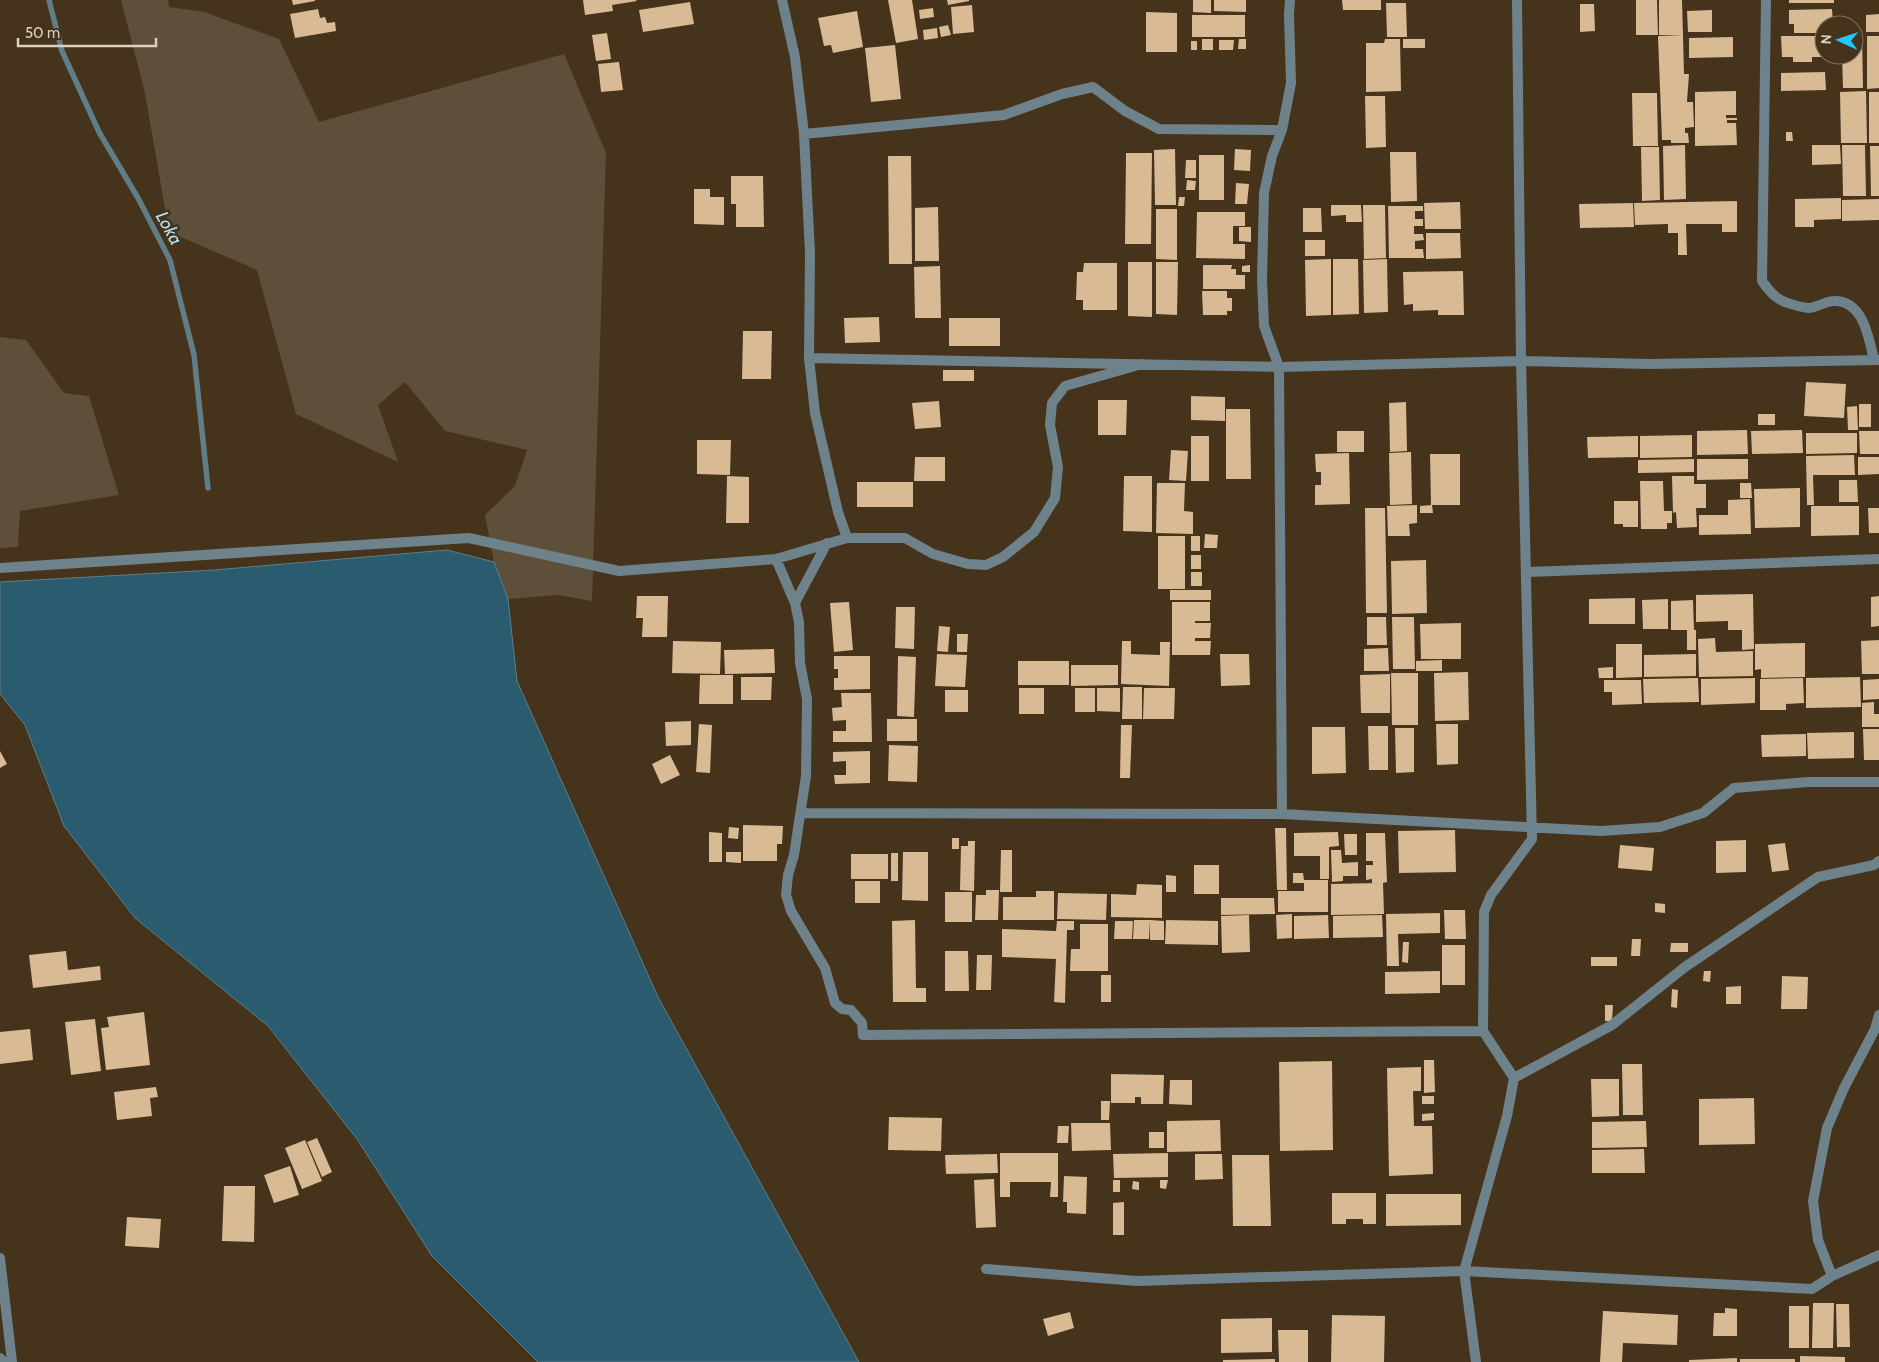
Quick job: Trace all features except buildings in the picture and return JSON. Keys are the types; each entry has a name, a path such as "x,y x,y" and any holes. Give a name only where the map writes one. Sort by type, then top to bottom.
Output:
{"street":[{"path":"782,0 795,57 804,134 810,252 809,358 815,413 838,512 847,538"},
{"path":"1282,814 1279,366 1264,326 1262,280 1264,193 1272,156 1282,130 1291,83 1290,0"},
{"path":"1476,1362 1464,1271 1507,1116 1514,1078 1483,1031 1484,912 1491,895 1532,839 1521,361 1517,0"},
{"path":"809,358 1279,366 1521,361 1649,364 1877,360 1859,313 1842,301 1831,301 1818,307 1806,308 1776,298 1762,281 1766,0"},
{"path":"804,134 1004,115 1062,94 1093,87 1125,111 1159,129 1282,130"},
{"path":"0,568 462,538 620,571 776,558 847,538 905,538 933,554 968,564 986,565 1002,557 1034,532 1055,498 1058,467 1050,425 1052,403 1065,386 1142,364"},
{"path":"795,604 827,543"},
{"path":"776,558 795,604 799,622 800,663 807,699 806,776 786,895 791,911 825,968 835,1003 842,1009 851,1010 862,1023 863,1035 1483,1031"},
{"path":"1527,572 1879,559"},
{"path":"801,813 1282,814 1602,831 1660,827 1703,813 1734,788 1808,782 1879,782"},
{"path":"1514,1078 1612,1026 1685,967 1818,877 1874,865 1879,861"},
{"path":"1832,1276 1818,1240 1813,1201 1827,1128 1844,1088 1875,1029 1879,1015"},
{"path":"986,1269 1137,1281 1464,1271 1812,1288 1832,1276 1879,1255"},
{"path":"0,1258 12,1362"},
{"path":"0,1358 4,1362"}],"shaded area":[{"path":"121,0 168,0 169,7 204,12 279,39 319,122 564,54 606,153 592,601 557,595 508,599 494,562 485,515 515,486 527,450 445,431 405,382 378,405 398,462 296,414 257,270 169,232 145,93"},
{"path":"0,337 26,340 64,393 89,396 119,495 20,511 18,547 0,548"}],"water":[{"path":"447,550 494,562 508,599 517,681 658,997 859,1362 538,1362 432,1256 357,1139 268,1026 135,918 64,826 25,725 0,694 0,582 214,570"}],"waterway":[{"name":"Loka","path":"49,0 62,51 99,132 138,198 170,260 194,355 208,488"}]}
